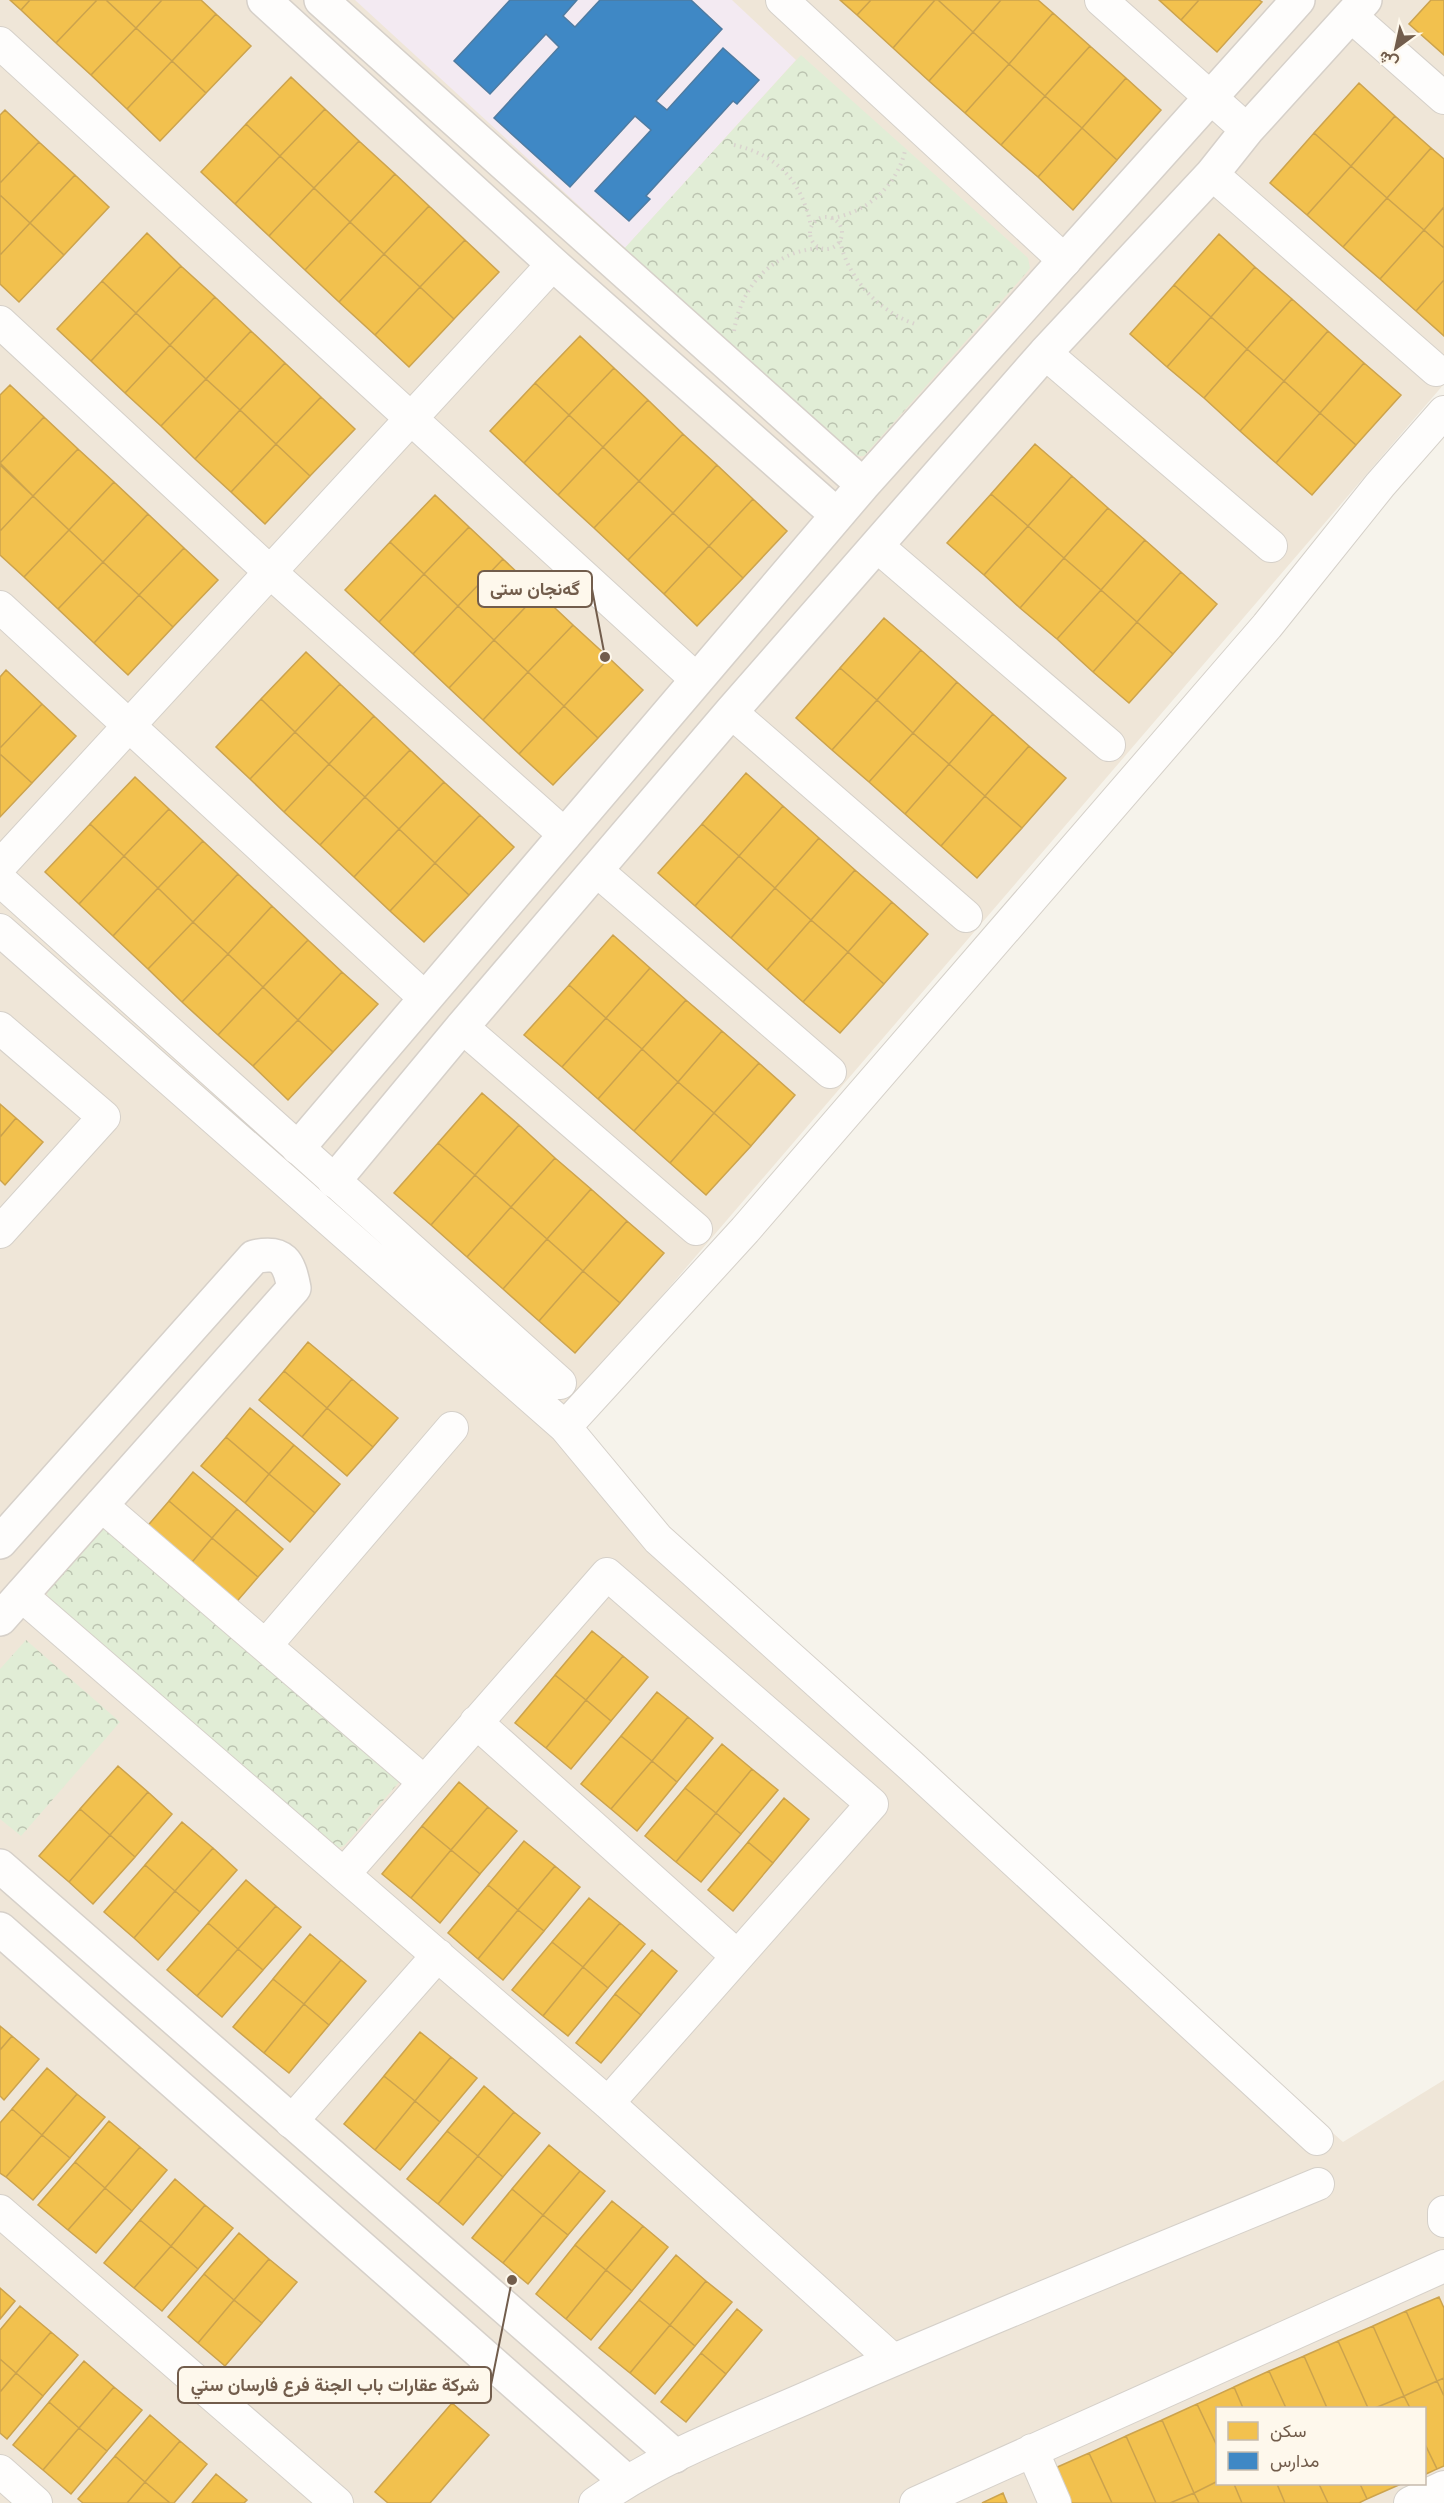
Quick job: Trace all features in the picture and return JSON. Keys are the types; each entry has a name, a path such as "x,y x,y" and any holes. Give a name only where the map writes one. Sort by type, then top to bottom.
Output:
{"street":[{"path":"264,0 553,264 837,515"},
{"path":"782,0 1065,261"},
{"path":"1101,0 1247,130"},
{"path":"298,1148 862,485 1298,0"},
{"path":"298,32 323,1 862,485"},
{"path":"334,1181 462,1026 731,712 1045,353 1212,174 1247,130 1358,8 1444,98"},
{"path":"0,43 696,679"},
{"path":"1212,174 1436,370"},
{"path":"0,866 553,264"},
{"path":"0,322 269,571 565,835"},
{"path":"1045,353 1271,546"},
{"path":"564,1427 760,1213 1267,626 1380,485 1444,412"},
{"path":"877,546 1109,745"},
{"path":"0,607 425,998"},
{"path":"731,712 966,916"},
{"path":"627,762 663,791"},
{"path":"596,870 830,1072"},
{"path":"0,880 560,1383"},
{"path":"0,930 564,1427 658,1539 909,1764 1317,2139"},
{"path":"462,1026 696,1229"},
{"path":"0,1028 104,1117 0,1232"},
{"path":"0,1542 254,1257 269,1253 284,1261 290,1268 294,1288 11,1607 344,1874 608,2103 893,2360"},
{"path":"266,1645 452,1428"},
{"path":"101,1505 423,1781"},
{"path":"344,1874 423,1781 607,1574 872,1804 608,2103"},
{"path":"476,1722 738,1956"},
{"path":"0,1866 675,2456"},
{"path":"0,1929 626,2481"},
{"path":"291,2122 438,1955"},
{"path":"595,2503 626,2481 675,2456 893,2360 1318,2184"},
{"path":"0,2211 337,2503"},
{"path":"1444,2212 1444,2221"},
{"path":"916,2503 1444,2266"},
{"path":"1032,2450 1055,2503"},
{"path":"0,2471 36,2503"},
{"path":"1410,2503 1444,2487"}],"path":[{"path":"734,146 761,154 783,170 799,192 811,226 810,236 820,248"},
{"path":"811,226 818,218 842,216 857,209 882,192 897,172 906,148"},
{"path":"832,218 842,230 840,241 850,269 868,293 895,314 918,325"},
{"path":"736,371 733,338 736,318 752,284 764,270 780,259 808,248 831,248 840,241"}],"shaded area":[{"path":"0,0 1444,0 1444,384 546,1431 1343,2142 1444,2080 1444,2503 0,2503"},
{"path":"355,0 732,0 796,60 625,248"}],"green space":[{"path":"801,55 1028,258 1030,268 864,456 854,456 623,250"},
{"path":"106,1528 400,1781 344,1846 338,1848 51,1602 47,1594 49,1588 102,1529"},
{"path":"26,1640 120,1722 21,1836 0,1819 0,1669"}],"building: سكن":[{"path":"10,0 30,0 21,10"},
{"path":"30,0 97,0 56,43 21,10"},
{"path":"97,0 106,0 136,28 91,75 56,43"},
{"path":"106,0 162,0 136,28"},
{"path":"162,0 201,0 216,14 172,61 136,28"},
{"path":"840,0 871,0 857,15"},
{"path":"871,0 935,0 893,48 857,15"},
{"path":"935,0 938,0 973,32 929,81 893,48"},
{"path":"938,0 1001,0 973,32"},
{"path":"1001,0 1038,0 1053,13 1009,64 973,32"},
{"path":"1159,0 1199,0 1181,20"},
{"path":"1199,0 1259,0 1262,2 1217,52 1181,20"},
{"path":"1431,0 1444,0 1444,55 1409,24"},
{"path":"1053,13 1090,46 1045,96 1009,64"},
{"path":"216,14 251,46 206,93 172,61"},
{"path":"136,28 172,61 127,109 91,75"},
{"path":"973,32 1009,64 965,113 929,81"},
{"path":"1090,46 1126,78 1082,128 1045,96"},
{"path":"172,61 206,93 160,141 127,109"},
{"path":"1009,64 1045,96 1001,145 965,113"},
{"path":"291,77 325,109 280,156 246,124"},
{"path":"1126,78 1161,110 1117,160 1082,128"},
{"path":"1359,83 1395,116 1351,166 1314,133"},
{"path":"1045,96 1082,128 1038,177 1001,145"},
{"path":"325,109 359,141 314,188 280,156"},
{"path":"5,110 39,142 0,183 0,115"},
{"path":"1395,116 1431,148 1387,198 1351,166"},
{"path":"246,124 280,156 235,204 201,172"},
{"path":"1082,128 1117,160 1073,210 1038,177"},
{"path":"1314,133 1351,166 1307,215 1270,183"},
{"path":"359,141 395,174 350,222 314,188"},
{"path":"39,142 75,175 30,223 0,195 0,183"},
{"path":"1431,148 1444,159 1444,207 1424,230 1387,198"},
{"path":"280,156 314,188 269,236 235,204"},
{"path":"1351,166 1387,198 1343,247 1307,215"},
{"path":"395,174 429,206 384,254 350,222"},
{"path":"75,175 109,207 64,255 30,223"},
{"path":"314,188 350,222 305,270 269,236"},
{"path":"0,195 30,223 0,255"},
{"path":"1387,198 1424,230 1380,279 1343,247"},
{"path":"429,206 465,240 420,287 384,254"},
{"path":"1444,207 1444,248 1424,230"},
{"path":"350,222 384,254 339,302 305,270"},
{"path":"30,223 64,255 19,302 0,284 0,255"},
{"path":"1424,230 1444,248 1444,280 1416,311 1380,279"},
{"path":"147,233 181,266 136,313 102,281"},
{"path":"1219,234 1255,267 1211,317 1174,285"},
{"path":"465,240 499,272 454,319 420,287"},
{"path":"384,254 420,287 375,335 339,302"},
{"path":"181,266 215,297 170,345 136,313"},
{"path":"1255,267 1292,299 1247,349 1211,317"},
{"path":"1444,280 1444,336 1416,311"},
{"path":"102,281 136,313 91,361 57,329"},
{"path":"1174,285 1211,317 1167,367 1130,334"},
{"path":"420,287 454,319 409,367 375,335"},
{"path":"215,297 251,331 206,379 170,345"},
{"path":"1292,299 1328,331 1284,381 1247,349"},
{"path":"136,313 170,345 125,393 91,361"},
{"path":"1211,317 1247,349 1204,398 1167,367"},
{"path":"251,331 285,363 240,410 206,379"},
{"path":"1328,331 1364,363 1320,413 1284,381"},
{"path":"580,336 614,368 569,415 535,383"},
{"path":"170,345 206,379 161,426 125,393"},
{"path":"1247,349 1284,381 1240,431 1204,398"},
{"path":"285,363 321,397 276,444 240,410"},
{"path":"1364,363 1401,395 1356,445 1320,413"},
{"path":"614,368 648,400 603,447 569,415"},
{"path":"206,379 240,410 195,459 161,426"},
{"path":"1284,381 1320,413 1276,463 1240,431"},
{"path":"535,383 569,415 524,463 490,431"},
{"path":"10,385 44,417 0,463 0,395"},
{"path":"321,397 355,429 310,476 276,444"},
{"path":"648,400 683,434 639,481 603,447"},
{"path":"240,410 276,444 231,492 195,459"},
{"path":"1320,413 1356,445 1312,495 1276,463"},
{"path":"569,415 603,447 558,495 524,463"},
{"path":"44,417 78,449 33,496 0,463"},
{"path":"683,434 717,465 673,513 639,481"},
{"path":"276,444 310,476 265,524 231,492"},
{"path":"1035,444 1072,476 1028,526 991,494"},
{"path":"603,447 639,481 594,528 558,495"},
{"path":"78,449 114,482 69,530 33,496"},
{"path":"0,465 33,496 0,531"},
{"path":"717,465 753,499 709,546 673,513"},
{"path":"1072,476 1108,508 1064,558 1028,526"},
{"path":"639,481 673,513 628,560 594,528"},
{"path":"114,482 148,514 103,562 69,530"},
{"path":"991,494 1028,526 984,575 947,543"},
{"path":"435,495 469,527 424,574 390,542"},
{"path":"33,496 69,530 24,577 0,555 0,531"},
{"path":"753,499 787,531 743,578 709,546"},
{"path":"1108,508 1145,540 1101,590 1064,558"},
{"path":"673,513 709,546 664,594 628,560"},
{"path":"148,514 184,548 139,595 103,562"},
{"path":"1028,526 1064,558 1020,608 984,575"},
{"path":"469,527 503,559 458,606 424,574"},
{"path":"69,530 103,562 58,609 24,577"},
{"path":"1145,540 1181,572 1137,622 1101,590"},
{"path":"390,542 424,574 379,622 345,590"},
{"path":"709,546 743,578 697,626 664,594"},
{"path":"184,548 218,580 173,627 139,595"},
{"path":"1064,558 1101,590 1057,639 1020,608"},
{"path":"503,559 539,593 494,640 458,606"},
{"path":"103,562 139,595 94,643 58,609"},
{"path":"1181,572 1217,604 1173,654 1137,622"},
{"path":"424,574 458,606 413,654 379,622"},
{"path":"1101,590 1137,622 1093,672 1057,639"},
{"path":"539,593 573,625 528,672 494,640"},
{"path":"139,595 173,627 128,675 94,643"},
{"path":"458,606 494,640 449,688 413,654"},
{"path":"884,618 921,650 877,700 840,668"},
{"path":"1137,622 1173,654 1129,703 1093,672"},
{"path":"573,625 609,658 564,706 528,672"},
{"path":"494,640 528,672 483,720 449,688"},
{"path":"921,650 957,682 913,733 877,700"},
{"path":"306,652 340,684 295,732 261,699"},
{"path":"609,658 643,690 598,738 564,706"},
{"path":"840,668 877,700 832,750 796,718"},
{"path":"6,670 42,704 0,748 0,677"},
{"path":"528,672 564,706 519,754 483,720"},
{"path":"957,682 993,714 949,764 913,733"},
{"path":"340,684 374,716 329,764 295,732"},
{"path":"261,699 295,732 250,779 216,747"},
{"path":"877,700 913,733 869,782 832,750"},
{"path":"42,704 76,736 32,783 0,754 0,748"},
{"path":"564,706 598,738 553,785 519,754"},
{"path":"993,714 1029,746 985,796 949,764"},
{"path":"374,716 410,750 365,797 329,764"},
{"path":"295,732 329,764 284,812 250,779"},
{"path":"913,733 949,764 905,814 869,782"},
{"path":"1029,746 1066,778 1022,828 985,796"},
{"path":"410,750 444,782 399,829 365,797"},
{"path":"0,754 32,783 0,817"},
{"path":"329,764 365,797 320,845 284,812"},
{"path":"949,764 985,796 941,846 905,814"},
{"path":"746,773 783,806 739,856 702,824"},
{"path":"135,777 169,809 124,856 90,824"},
{"path":"444,782 480,815 435,863 399,829"},
{"path":"985,796 1022,828 977,878 941,846"},
{"path":"365,797 399,829 354,877 320,845"},
{"path":"783,806 819,838 775,888 739,856"},
{"path":"169,809 203,841 158,888 124,856"},
{"path":"480,815 514,847 469,895 435,863"},
{"path":"90,824 124,856 79,904 45,872"},
{"path":"702,824 739,856 695,906 658,873"},
{"path":"399,829 435,863 390,911 354,877"},
{"path":"819,838 855,870 811,920 775,888"},
{"path":"203,841 238,874 193,922 158,888"},
{"path":"124,856 158,888 113,936 79,904"},
{"path":"739,856 775,888 731,938 695,906"},
{"path":"435,863 469,895 424,942 390,911"},
{"path":"855,870 892,902 848,952 811,920"},
{"path":"238,874 272,906 228,954 193,922"},
{"path":"158,888 193,922 148,969 113,936"},
{"path":"775,888 811,920 767,970 731,938"},
{"path":"892,902 928,934 884,984 848,952"},
{"path":"272,906 308,940 263,987 228,954"},
{"path":"811,920 848,952 803,1002 767,970"},
{"path":"193,922 228,954 182,1002 148,969"},
{"path":"613,935 650,968 606,1018 569,985"},
{"path":"308,940 342,972 298,1020 263,987"},
{"path":"848,952 884,984 840,1033 803,1002"},
{"path":"228,954 263,987 218,1035 182,1002"},
{"path":"650,968 686,1000 642,1049 606,1018"},
{"path":"342,972 378,1004 333,1052 298,1020"},
{"path":"569,985 606,1018 562,1067 524,1035"},
{"path":"263,987 298,1020 253,1066 218,1035"},
{"path":"686,1000 722,1031 678,1082 642,1049"},
{"path":"606,1018 642,1049 598,1099 562,1067"},
{"path":"298,1020 333,1052 288,1100 253,1066"},
{"path":"722,1031 759,1063 714,1113 678,1082"},
{"path":"642,1049 678,1082 634,1131 598,1099"},
{"path":"759,1063 795,1095 751,1146 714,1113"},
{"path":"678,1082 714,1113 670,1163 634,1131"},
{"path":"482,1093 519,1125 475,1175 438,1143"},
{"path":"0,1104 16,1118 0,1137"},
{"path":"714,1113 751,1146 706,1195 670,1163"},
{"path":"16,1118 43,1142 5,1185 0,1180 0,1137"},
{"path":"519,1125 555,1158 511,1207 475,1175"},
{"path":"438,1143 475,1175 431,1225 394,1193"},
{"path":"555,1158 591,1189 547,1239 511,1207"},
{"path":"475,1175 511,1207 467,1257 431,1225"},
{"path":"591,1189 627,1221 583,1271 547,1239"},
{"path":"511,1207 547,1239 503,1289 467,1257"},
{"path":"627,1221 664,1253 620,1303 583,1271"},
{"path":"547,1239 583,1271 539,1321 503,1289"},
{"path":"583,1271 620,1303 575,1353 539,1321"},
{"path":"308,1342 352,1379 327,1408 284,1371"},
{"path":"284,1371 327,1408 302,1437 259,1400"},
{"path":"352,1379 398,1418 373,1447 327,1408"},
{"path":"250,1408 294,1445 269,1474 226,1437"},
{"path":"327,1408 373,1447 347,1476 302,1437"},
{"path":"226,1437 269,1474 245,1503 201,1466"},
{"path":"294,1445 340,1484 315,1513 269,1474"},
{"path":"193,1472 237,1509 212,1538 169,1501"},
{"path":"269,1474 315,1513 290,1542 245,1503"},
{"path":"169,1501 212,1538 188,1567 144,1530"},
{"path":"237,1509 283,1549 258,1577 212,1538"},
{"path":"212,1538 258,1577 233,1606 188,1567"},
{"path":"592,1631 623,1656 586,1700 555,1675"},
{"path":"623,1656 648,1677 611,1721 586,1700"},
{"path":"555,1675 586,1700 546,1748 515,1723"},
{"path":"657,1692 688,1717 652,1761 621,1736"},
{"path":"586,1700 611,1721 571,1769 546,1748"},
{"path":"688,1717 713,1738 677,1782 652,1761"},
{"path":"621,1736 652,1761 611,1809 581,1784"},
{"path":"722,1744 752,1769 716,1813 685,1788"},
{"path":"652,1761 677,1782 637,1831 611,1809"},
{"path":"118,1766 148,1792 110,1835 80,1809"},
{"path":"752,1769 778,1790 741,1834 716,1813"},
{"path":"459,1782 488,1807 451,1850 422,1826"},
{"path":"685,1788 716,1813 676,1862 645,1836"},
{"path":"148,1792 172,1814 135,1857 110,1835"},
{"path":"784,1798 809,1819 773,1863 748,1842"},
{"path":"488,1807 517,1831 480,1874 451,1850"},
{"path":"80,1809 110,1835 69,1882 39,1856"},
{"path":"716,1813 741,1834 701,1882 676,1862"},
{"path":"182,1822 213,1848 175,1891 145,1865"},
{"path":"422,1826 451,1850 411,1898 382,1874"},
{"path":"110,1835 135,1857 93,1904 69,1882"},
{"path":"524,1841 555,1866 518,1910 488,1885"},
{"path":"748,1842 773,1863 733,1911 708,1890"},
{"path":"213,1848 237,1870 200,1912 175,1891"},
{"path":"451,1850 480,1874 440,1923 411,1898"},
{"path":"145,1865 175,1891 134,1938 104,1912"},
{"path":"555,1866 580,1887 544,1931 518,1910"},
{"path":"246,1880 276,1906 238,1949 208,1923"},
{"path":"488,1885 518,1910 478,1959 448,1933"},
{"path":"175,1891 200,1912 158,1960 134,1938"},
{"path":"589,1898 620,1923 583,1967 552,1942"},
{"path":"276,1906 301,1927 263,1970 238,1949"},
{"path":"518,1910 544,1931 503,1980 478,1959"},
{"path":"208,1923 238,1949 197,1996 167,1970"},
{"path":"620,1923 645,1944 608,1988 583,1967"},
{"path":"310,1934 341,1960 304,2004 273,1979"},
{"path":"552,1942 583,1967 543,2016 512,1990"},
{"path":"238,1949 263,1970 222,2017 197,1996"},
{"path":"652,1950 677,1971 641,2015 615,1994"},
{"path":"341,1960 366,1981 329,2025 304,2004"},
{"path":"583,1967 608,1988 568,2036 543,2016"},
{"path":"273,1979 304,2004 264,2053 233,2027"},
{"path":"615,1994 641,2015 601,2063 576,2043"},
{"path":"304,2004 329,2025 289,2073 264,2053"},
{"path":"0,2026 12,2036 0,2050"},
{"path":"420,2032 451,2057 415,2101 384,2076"},
{"path":"12,2036 39,2059 4,2100 0,2096 0,2050"},
{"path":"451,2057 477,2078 440,2122 415,2101"},
{"path":"47,2068 77,2094 42,2135 12,2109"},
{"path":"384,2076 415,2101 375,2150 344,2124"},
{"path":"484,2086 514,2112 478,2156 447,2131"},
{"path":"77,2094 105,2117 70,2158 42,2135"},
{"path":"415,2101 440,2122 400,2170 375,2150"},
{"path":"12,2109 42,2135 6,2177 0,2173 0,2123"},
{"path":"514,2112 540,2133 503,2177 478,2156"},
{"path":"109,2121 140,2147 105,2188 75,2162"},
{"path":"447,2131 478,2156 438,2204 407,2179"},
{"path":"42,2135 70,2158 33,2200 6,2177"},
{"path":"549,2145 580,2171 543,2215 512,2189"},
{"path":"140,2147 167,2170 132,2211 105,2188"},
{"path":"478,2156 503,2177 463,2225 438,2204"},
{"path":"75,2162 105,2188 68,2230 38,2205"},
{"path":"580,2171 605,2191 568,2235 543,2215"},
{"path":"175,2179 205,2205 171,2246 140,2220"},
{"path":"105,2188 132,2211 96,2253 68,2230"},
{"path":"512,2189 543,2215 503,2263 472,2238"},
{"path":"612,2201 643,2226 606,2270 575,2245"},
{"path":"205,2205 233,2228 198,2269 171,2246"},
{"path":"543,2215 568,2235 528,2284 503,2263"},
{"path":"140,2220 171,2246 134,2288 104,2263"},
{"path":"643,2226 668,2247 632,2291 606,2270"},
{"path":"239,2233 269,2259 234,2300 204,2274"},
{"path":"575,2245 606,2270 566,2319 536,2294"},
{"path":"171,2246 198,2269 162,2311 134,2288"},
{"path":"676,2255 706,2281 670,2325 639,2300"},
{"path":"269,2259 297,2282 262,2323 234,2300"},
{"path":"606,2270 632,2291 591,2340 566,2319"},
{"path":"204,2274 234,2300 198,2343 168,2317"},
{"path":"706,2281 732,2302 695,2346 670,2325"},
{"path":"0,2288 15,2301 0,2319"},
{"path":"1439,2297 1444,2308 1444,2378 1437,2381 1406,2311"},
{"path":"234,2300 262,2323 225,2366 198,2343"},
{"path":"639,2300 670,2325 630,2373 599,2348"},
{"path":"20,2306 51,2332 16,2373 0,2359 0,2330"},
{"path":"737,2309 762,2330 726,2374 701,2353"},
{"path":"1406,2311 1437,2381 1404,2396 1373,2326"},
{"path":"670,2325 695,2346 655,2394 630,2373"},
{"path":"1373,2326 1404,2396 1377,2407 1368,2407 1338,2341"},
{"path":"51,2332 78,2355 43,2396 16,2373"},
{"path":"1338,2341 1368,2407 1327,2407 1304,2356"},
{"path":"701,2353 726,2374 686,2422 661,2402"},
{"path":"1304,2356 1327,2407 1286,2407 1269,2371"},
{"path":"0,2359 16,2373 0,2392"},
{"path":"84,2361 114,2387 79,2428 49,2402"},
{"path":"1269,2371 1286,2407 1243,2407 1234,2387"},
{"path":"16,2373 43,2396 7,2439 0,2433 0,2392"},
{"path":"1444,2378 1444,2396 1437,2381"},
{"path":"1437,2381 1444,2396 1444,2466 1437,2469 1426,2446 1426,2407 1410,2407 1404,2396"},
{"path":"114,2387 142,2410 107,2451 79,2428"},
{"path":"1234,2387 1243,2407 1216,2407 1216,2444 1197,2404"},
{"path":"1404,2396 1410,2407 1377,2407"},
{"path":"49,2402 79,2428 43,2470 13,2445"},
{"path":"452,2403 489,2435 430,2503 388,2503 375,2492"},
{"path":"1197,2404 1216,2444 1216,2482 1194,2493 1162,2420"},
{"path":"150,2415 180,2441 145,2482 115,2456"},
{"path":"1162,2420 1194,2493 1170,2503 1156,2503 1126,2436"},
{"path":"79,2428 107,2451 71,2494 43,2470"},
{"path":"1126,2436 1156,2503 1112,2503 1089,2453"},
{"path":"180,2441 207,2464 174,2503 170,2503 145,2482"},
{"path":"1426,2446 1437,2469 1426,2474"},
{"path":"1089,2453 1112,2503 1068,2503 1053,2469"},
{"path":"115,2456 145,2482 127,2503 83,2503 78,2499"},
{"path":"216,2474 247,2500 244,2503 192,2503"},
{"path":"145,2482 170,2503 127,2503"},
{"path":"1216,2482 1216,2485 1234,2485 1242,2503 1199,2503 1194,2493"},
{"path":"1234,2485 1277,2485 1285,2503 1242,2503"},
{"path":"1277,2485 1319,2485 1328,2503 1285,2503"},
{"path":"1319,2485 1360,2485 1367,2499 1359,2503 1328,2503"},
{"path":"1360,2485 1399,2485 1367,2499"},
{"path":"1003,2493 1007,2503 982,2503"},
{"path":"1194,2493 1199,2503 1170,2503"}],"building: مدارس":[{"path":"510,0 577,0 563,16 575,27 600,0 691,0 722,29 656,101 667,110 723,48 759,80 737,104 733,101 646,196 650,199 629,221 595,191 651,130 635,116 570,187 494,118 559,47 546,34 490,94 454,61"}],"place":[{"name":"گه‌نجان ستی","path":"605,657"},
{"name":"شرکة عقارات باب الجنة فرع فارسان ستي","path":"512,2280"}]}
